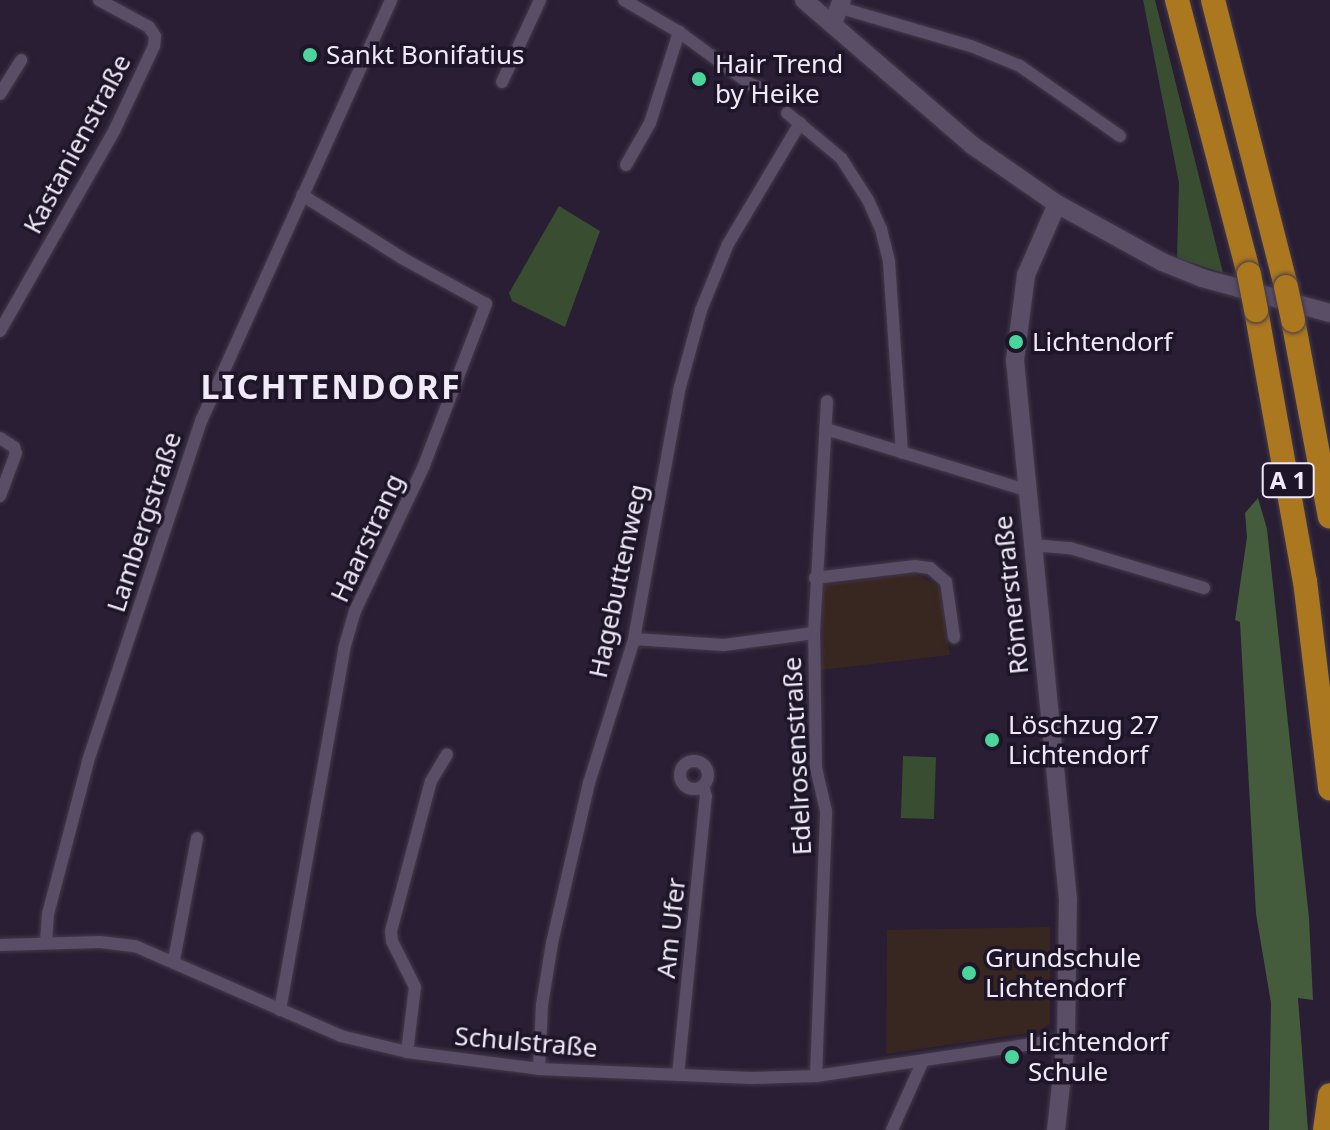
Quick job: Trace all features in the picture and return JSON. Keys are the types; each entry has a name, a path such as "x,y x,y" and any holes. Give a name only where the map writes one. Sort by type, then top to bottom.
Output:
{"highway":[{"name":"A 1","path":"1177,0 1256,310 1305,581 1330,789"},
{"name":"A 1","path":"1213,0 1286,287 1330,517"},
{"path":"1325,1130 1330,1095"}],"street":[{"name":"Kastanienstraße","path":"0,331 115,129 154,46 155,36 149,27 99,0"},
{"name":"Lambergstraße","path":"46,942 48,914 88,761 202,419 391,0"},
{"path":"502,82 540,0"},
{"path":"624,0 679,32 750,84 764,89"},
{"path":"804,0 946,38 1020,66 1120,136"},
{"path":"839,10 972,145 1057,204 1137,250 1202,278 1330,313"},
{"path":"626,165 650,123 679,32"},
{"path":"0,94 21,60"},
{"path":"787,113 841,158 868,200 881,229 889,262 902,453"},
{"name":"Hagebuttenweg","path":"539,1069 542,1005 569,861 589,783 634,639 655,538 669,435 701,310 728,244 800,123"},
{"name":"Haarstrang","path":"280,1010 344,649 355,611 423,468 486,304 402,258 302,195"},
{"name":"Römerstraße","path":"1056,1130 1066,1039 1065,856 1015,370 1019,311 1026,275 1057,204"},
{"name":"Edelrosenstraße","path":"816,1076 826,811 816,768 814,633 827,401"},
{"path":"826,429 1026,490"},
{"path":"0,438 14,447 16,453 0,496"},
{"path":"1033,545 1070,548 1204,588"},
{"path":"815,578 915,566 930,568 946,582 954,637"},
{"path":"634,639 724,645 814,633"},
{"path":"407,1052 415,987 392,941 391,931 431,781 447,754"},
{"name":"Am Ufer","path":"678,1075 706,796 703,786"},
{"path":"174,960 197,838"},
{"name":"Schulstraße","path":"0,945 46,942 135,946 174,960 341,1036 407,1052 539,1069 678,1075 816,1076 922,1063 1066,1039"},
{"path":"892,1130 922,1063"}],"shaded area":[{"path":"914,573 939,586 950,655 822,670 822,591 826,585"},
{"name":"Grundschule Lichtendorf","path":"1050,927 1050,1024 1037,1032 886,1054 887,930"}],"green space":[{"path":"1143,0 1155,0 1223,273 1177,258 1179,183"},
{"path":"559,206 600,231 565,327 512,301 509,293"},
{"path":"1258,498 1267,529 1309,918 1313,1000 1298,998 1308,1130 1269,1130 1271,1003 1256,914 1240,622 1235,620 1247,537 1245,513"},
{"path":"903,756 936,757 934,819 901,818"}],"place":[{"name":"Sankt Bonifatius","path":"310,55"},
{"name":"Hair Trend by Heike","path":"699,79"},
{"name":"Lichtendorf","path":"1016,342"},
{"name":"Löschzug 27 Lichtendorf","path":"992,740"},
{"name":"Grundschule Lichtendorf","path":"969,973"},
{"name":"Lichtendorf Schule","path":"1012,1057"}],"district":[{"name":"LICHTENDORF","path":"331,387"}]}
